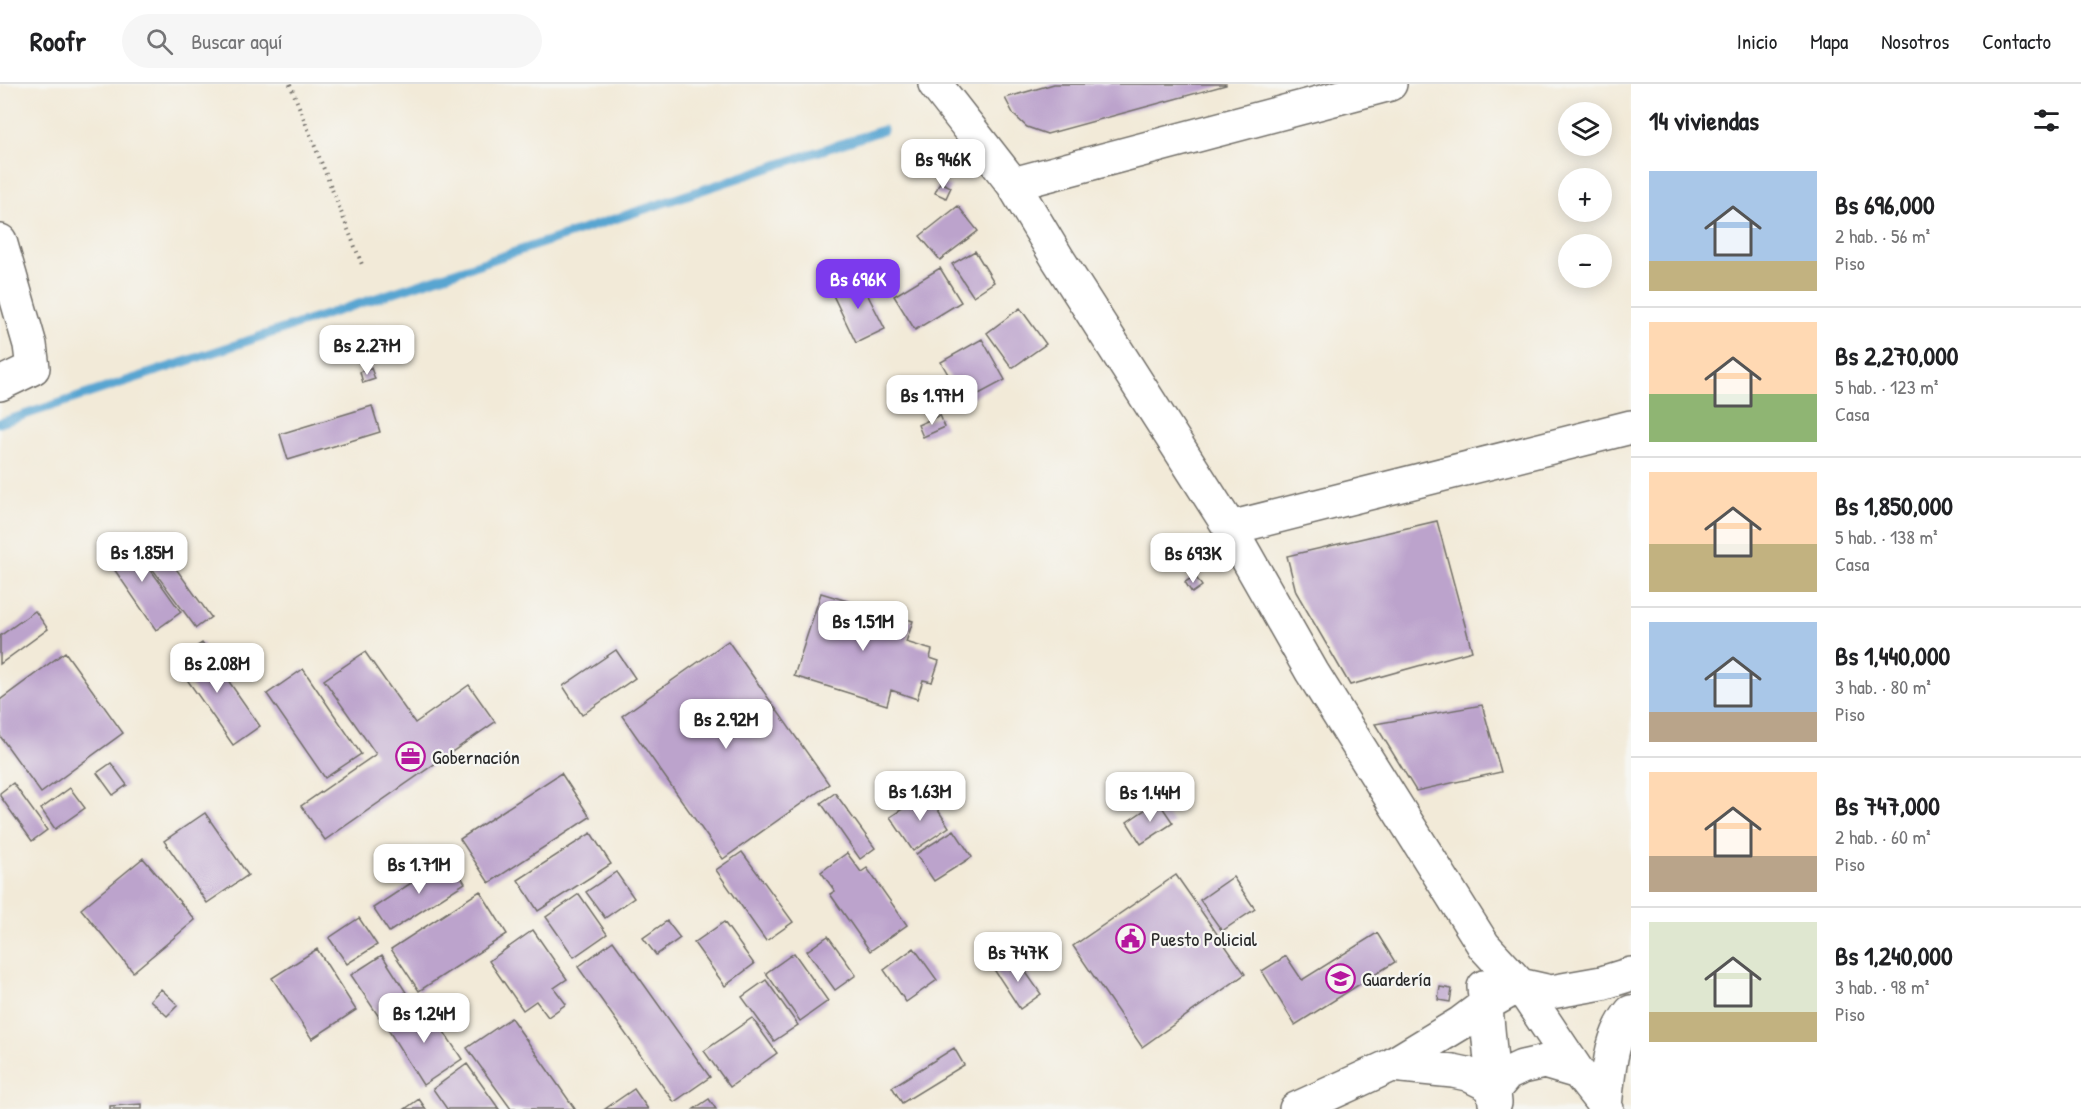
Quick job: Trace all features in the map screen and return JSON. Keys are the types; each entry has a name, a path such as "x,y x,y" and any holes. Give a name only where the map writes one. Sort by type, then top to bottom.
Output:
{"street":[{"path":"934,84 1013,184 1058,259 1230,528 1312,672 1484,946 1520,985 1578,1072 1606,1107"},
{"path":"1013,184 1390,84"},
{"path":"0,241 30,345 33,368 0,384"},
{"path":"1230,528 1631,427"},
{"path":"1484,946 1485,1005 1495,1099"},
{"path":"1296,1109 1392,1065 1520,985 1551,992 1602,983 1631,974"},
{"path":"1606,1107 1613,1043 1619,1029 1631,1012"},
{"path":"1495,1099 1507,1074 1522,1067 1544,1062 1578,1072"},
{"path":"1392,1065 1467,1074 1495,1099"}],"path":[{"path":"290,84 363,267"}],"building":[{"path":"1054,84 1226,85 1047,134 1027,127 1014,115 1005,98"},
{"path":"940,182 951,187 946,198 935,193"},
{"path":"958,206 978,231 940,260 920,236"},
{"path":"975,251 994,282 973,296 952,264"},
{"path":"940,268 961,302 915,330 894,296"},
{"path":"859,278 885,329 856,343 831,291"},
{"path":"1020,308 1046,344 1012,368 987,333"},
{"path":"982,339 1005,380 964,402 941,362"},
{"path":"371,368 375,379 363,383 360,372"},
{"path":"372,406 380,432 288,460 280,434"},
{"path":"940,415 945,427 923,437 918,425"},
{"path":"1437,521 1472,651 1350,685 1296,592 1287,556"},
{"path":"127,537 181,612 156,630 103,553"},
{"path":"156,541 211,617 196,628 140,552"},
{"path":"1195,576 1202,586 1192,593 1185,582"},
{"path":"821,593 913,621 906,642 932,650 930,658 939,661 932,682 923,680 917,699 891,690 887,705 794,676"},
{"path":"35,611 48,629 0,664 0,636"},
{"path":"728,641 829,784 723,859 622,716"},
{"path":"202,643 260,726 233,745 174,661"},
{"path":"616,650 635,678 582,715 563,686"},
{"path":"65,652 123,733 41,793 0,736 0,700"},
{"path":"365,652 415,723 469,685 495,722 325,840 301,806 376,754 324,680"},
{"path":"303,669 361,754 325,778 267,694"},
{"path":"1482,705 1501,772 1416,791 1375,724"},
{"path":"111,763 127,785 113,795 97,773"},
{"path":"561,773 590,817 489,883 460,839"},
{"path":"13,783 47,830 32,841 0,796 0,793"},
{"path":"70,788 85,808 55,829 41,809"},
{"path":"835,793 875,848 860,859 821,803"},
{"path":"927,793 949,827 913,851 890,817"},
{"path":"1158,801 1173,823 1141,844 1127,822"},
{"path":"205,813 248,875 207,903 164,841"},
{"path":"954,830 972,857 934,881 916,854"},
{"path":"591,833 611,864 538,911 518,880"},
{"path":"742,852 793,922 766,941 716,870"},
{"path":"847,853 861,872 867,868 907,925 870,951 830,894 835,891 821,872"},
{"path":"143,858 195,920 133,972 81,909"},
{"path":"449,858 465,883 389,932 373,908"},
{"path":"616,872 634,898 605,918 586,892"},
{"path":"1176,875 1245,974 1142,1047 1073,946"},
{"path":"1233,877 1255,909 1222,931 1200,900"},
{"path":"480,891 507,934 419,991 391,949"},
{"path":"579,894 607,934 574,957 546,917"},
{"path":"359,918 377,945 347,964 329,938"},
{"path":"667,921 680,938 656,955 643,938"},
{"path":"724,922 754,964 725,986 694,943"},
{"path":"533,930 567,979 554,988 566,1004 548,1017 536,1001 523,1010 489,961"},
{"path":"1377,933 1395,962 1295,1025 1262,971 1286,956 1302,980"},
{"path":"828,936 856,975 835,990 807,951"},
{"path":"613,941 710,1077 674,1102 578,967"},
{"path":"914,948 937,980 906,1002 884,970"},
{"path":"317,949 356,1010 312,1039 272,978"},
{"path":"794,953 828,1001 800,1021 766,973"},
{"path":"382,955 411,1000 381,1020 351,975"},
{"path":"1016,958 1041,994 1020,1009 995,971"},
{"path":"766,980 798,1025 774,1041 742,997"},
{"path":"1440,987 1452,989 1450,1002 1438,1000"},
{"path":"161,989 178,1005 167,1016 150,1000"},
{"path":"425,1003 462,1059 423,1085 387,1028"},
{"path":"511,1018 575,1109 511,1109 467,1048"},
{"path":"752,1018 777,1053 730,1087 704,1051"},
{"path":"954,1048 964,1065 902,1103 892,1087"},
{"path":"467,1064 499,1109 447,1109 433,1089"},
{"path":"634,1089 648,1109 605,1109"},
{"path":"419,1099 426,1109 405,1109"},
{"path":"709,1099 716,1109 694,1109"},
{"path":"142,1104 142,1109 110,1109 110,1106"}],"waterway":[{"path":"0,423 883,130"}],"place":[{"name":"Gobernación","path":"411,757"},
{"name":"Puesto Policial","path":"1130,939"},
{"name":"Guardería","path":"1341,979"}]}
